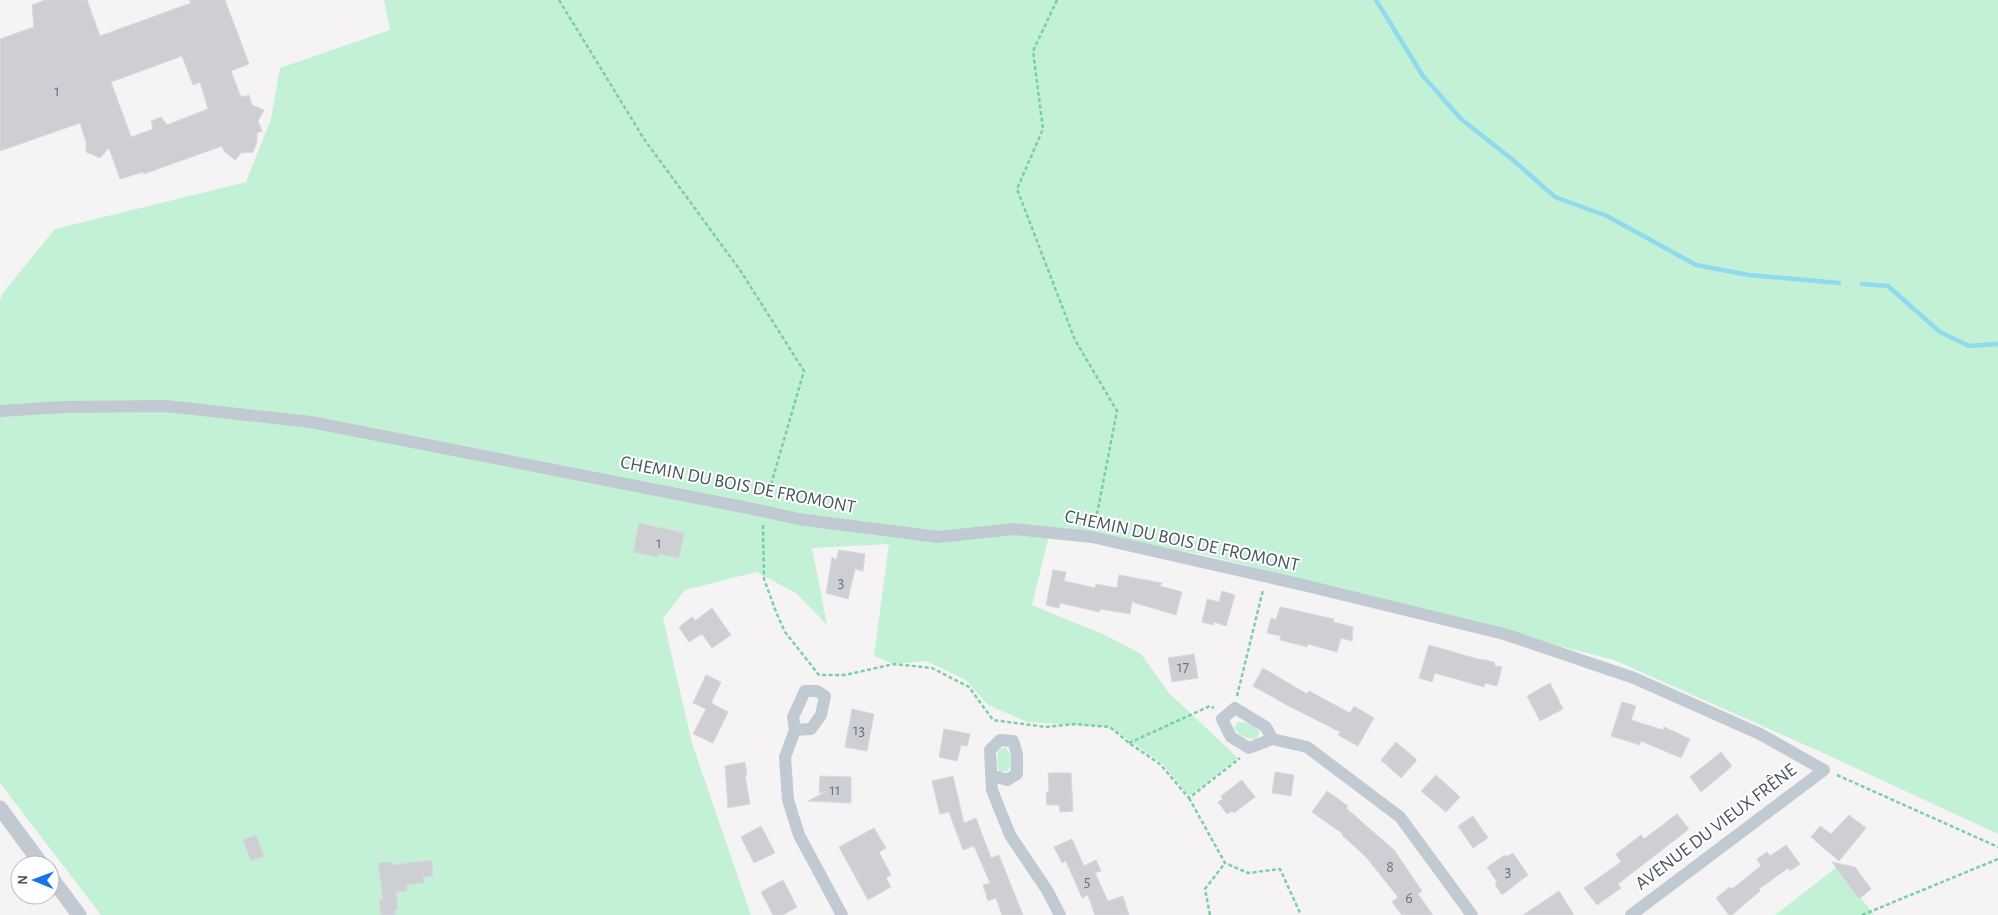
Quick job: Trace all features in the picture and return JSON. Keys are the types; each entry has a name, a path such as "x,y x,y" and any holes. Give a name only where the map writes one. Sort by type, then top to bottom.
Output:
{"street":[{"name":"CHEMIN DU BOIS DE FROMONT","path":"0,411 63,407 166,406 311,422 763,511 798,520 938,537 1014,529 1092,537 1266,576 1504,634 1634,678 1760,734 1824,770"},
{"path":"1272,740 1266,727 1231,712 1222,719 1231,737 1249,748 1272,740 1307,747 1400,817 1472,915"},
{"path":"796,730 785,757 788,800 799,835 842,915"},
{"name":"AVENUE DU VIEUX FRÊNE","path":"1631,915 1824,770"},
{"path":"991,775 992,790 1010,835 1047,890 1060,915"},
{"path":"0,808 35,855"},
{"path":"60,889 79,915"}],"path":[{"path":"559,0 644,139 740,270 804,371 763,511 764,579 785,632 819,675 845,675 894,664 932,668 969,687 994,720 1046,727 1074,724 1110,727 1160,764 1189,798 1225,863 1248,873 1280,870 1301,915"},
{"path":"1057,0 1033,52 1043,128 1017,188 1075,340 1117,411 1092,537"},
{"path":"1128,742 1210,706 1231,712 1266,576"},
{"path":"1189,798 1238,761 1249,748"},
{"path":"1824,770 1931,816 1998,848"},
{"path":"1862,915 1998,859"},
{"path":"1210,915 1205,889 1225,863"}],"green space":[{"path":"384,0 1998,0 1998,834 1821,752 1614,660 1202,554 1050,531 1032,605 1105,635 1141,654 1169,693 1238,758 1189,796 1162,763 1110,727 1027,722 988,705 966,680 926,661 894,664 874,656 889,544 812,548 827,625 796,593 756,572 685,590 663,618 692,743 751,915 101,915 60,861 60,855 55,855 0,783 0,301 2,294 55,229 246,182 271,119 280,68 390,30"},
{"path":"1238,722 1245,722 1257,729 1260,732 1256,739 1246,738 1239,733 1234,728"},
{"path":"1005,747 1010,753 1011,766 1007,771 1000,772 997,767 998,751"},
{"path":"1837,867 1874,915 1775,915"}],"building":[{"path":"45,0 87,0 100,36 191,3 189,0 225,0 249,64 231,71 241,97 249,95 252,105 264,110 258,121 262,131 257,133 257,142 253,152 241,153 235,160 224,151 222,146 144,174 143,172 120,179 109,148 100,158 86,152 86,142 80,123 0,151 0,39 34,27 32,5","holes":["182,56 193,85 200,82 208,109 167,125 161,117 151,121 153,129 131,137 111,82"]},
{"path":"639,523 684,533 679,558 658,554 658,557 633,552"},
{"path":"839,550 865,554 863,571 855,569 848,599 826,593 832,557 836,560"},
{"path":"1053,570 1066,572 1064,581 1095,588 1096,584 1117,588 1119,575 1162,583 1160,586 1182,592 1176,615 1132,602 1130,614 1100,609 1100,612 1060,603 1059,608 1046,605"},
{"path":"1222,591 1235,595 1226,626 1214,622 1213,625 1202,622 1207,599 1219,602"},
{"path":"1280,607 1334,619 1333,622 1353,627 1352,641 1341,638 1337,652 1308,644 1307,647 1280,640 1281,636 1267,633 1271,618 1276,620"},
{"path":"712,608 731,635 712,648 702,634 689,642 679,627 692,617 695,621"},
{"path":"1429,645 1494,662 1495,666 1502,667 1497,686 1485,683 1484,687 1435,673 1432,682 1419,678"},
{"path":"1194,654 1198,678 1172,682 1168,658"},
{"path":"1263,668 1307,694 1309,691 1350,713 1354,706 1374,718 1358,746 1338,735 1340,732 1253,686"},
{"path":"706,675 721,682 711,703 728,712 713,743 693,734 706,709 693,703"},
{"path":"1550,683 1563,709 1540,721 1527,696"},
{"path":"1622,702 1636,706 1631,720 1663,730 1664,727 1690,739 1681,758 1641,741 1640,745 1611,736"},
{"path":"852,709 874,714 867,751 845,747"},
{"path":"944,729 970,734 967,746 961,745 957,761 939,757"},
{"path":"1396,742 1417,760 1401,778 1381,760"},
{"path":"1721,752 1732,766 1701,792 1690,777"},
{"path":"745,762 747,775 745,776 750,804 728,808 725,766"},
{"path":"1275,772 1294,775 1291,796 1272,793"},
{"path":"1048,773 1071,773 1073,811 1060,812 1059,805 1047,805 1046,792 1049,792"},
{"path":"1436,775 1460,797 1446,812 1421,791"},
{"path":"820,776 851,777 851,803 808,801 827,791 819,793"},
{"path":"953,776 964,823 976,818 991,858 999,855 1023,915 1002,915 996,898 988,901 983,885 990,883 974,846 963,850 949,812 940,814 932,781"},
{"path":"1242,780 1255,797 1234,813 1232,811 1227,814 1218,802 1223,799 1221,796"},
{"path":"1327,791 1348,806 1346,808 1394,850 1422,891 1418,894 1433,915 1402,915 1392,902 1398,897 1366,857 1343,834 1312,812"},
{"path":"1677,814 1689,829 1618,884 1621,888 1597,905 1584,888 1621,862 1616,854 1641,835 1644,839"},
{"path":"1849,815 1866,828 1839,861 1811,837 1820,826 1831,834"},
{"path":"1473,816 1488,838 1473,848 1458,826"},
{"path":"761,826 775,853 754,863 741,837"},
{"path":"874,828 886,848 879,852 891,875 886,878 891,887 868,900 839,847"},
{"path":"256,835 264,856 251,861 243,840"},
{"path":"1072,839 1084,866 1096,860 1101,871 1095,873 1108,901 1123,896 1129,915 1095,915 1088,895 1082,898 1066,861 1062,863 1054,847"},
{"path":"1786,845 1800,864 1790,871 1788,868 1759,889 1760,891 1732,915 1729,915 1716,898 1730,887 1732,889 1761,866 1757,859 1767,852 1770,856"},
{"path":"1513,853 1528,875 1502,895 1495,884 1497,882 1487,867 1505,855 1506,857"},
{"path":"432,860 433,876 423,877 424,883 407,885 407,891 396,892 398,910 395,910 395,915 381,915 379,900 383,900 378,863 392,862 392,865"},
{"path":"1832,862 1855,867 1871,889 1859,899"},
{"path":"783,880 797,907 783,915 773,915 761,892"},
{"path":"1559,891 1574,915 1523,915"}],"waterway":[{"path":"1376,0 1423,76 1461,119 1513,160 1555,197 1607,216 1696,265 1749,275 1839,283"},
{"path":"1862,284 1888,286 1940,332 1969,346 1998,344"}]}
